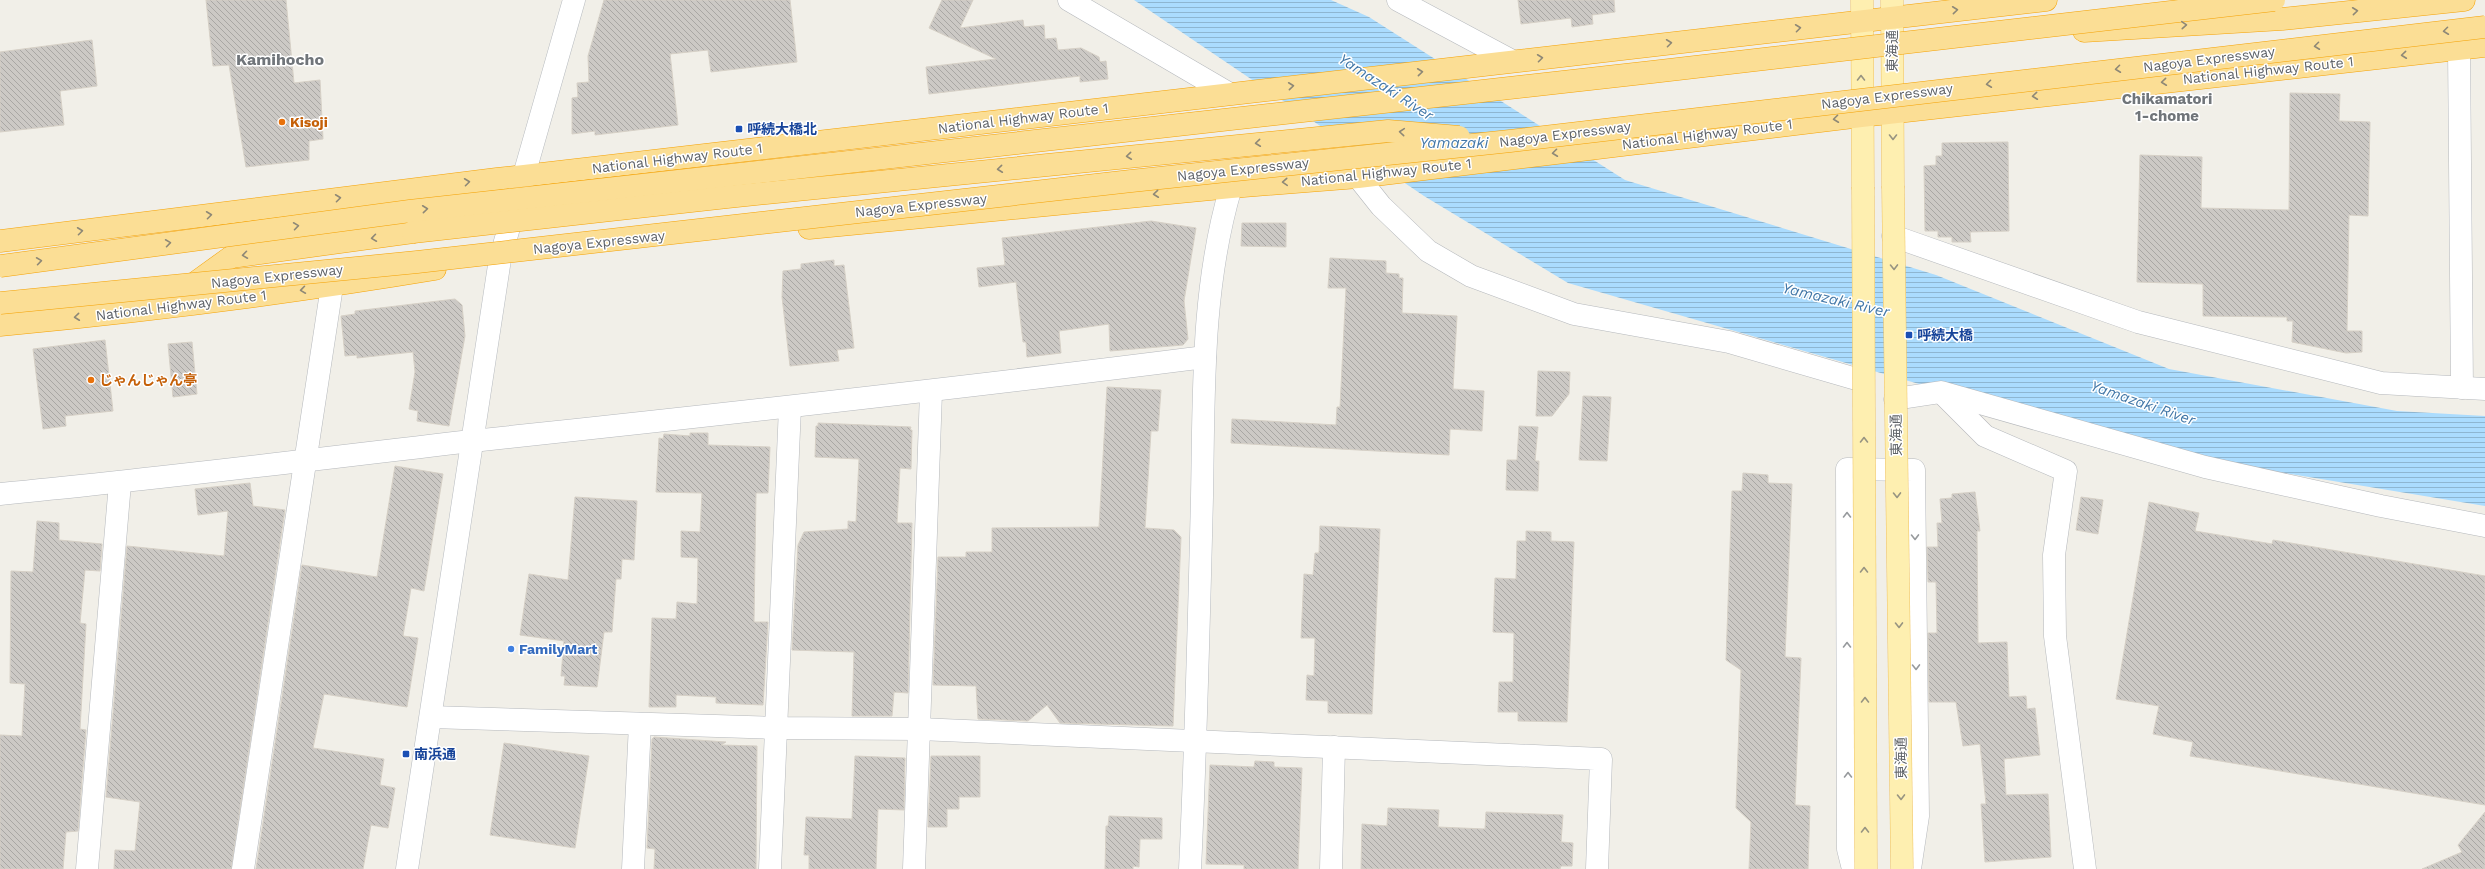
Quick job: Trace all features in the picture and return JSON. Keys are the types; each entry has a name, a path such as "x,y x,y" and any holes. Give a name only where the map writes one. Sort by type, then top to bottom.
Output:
{"highway":[{"name":"National Highway Route 1","path":"0,241 522,176 1512,61 1861,10 1898,11 2046,0"},
{"path":"0,266 410,211 1628,75 2274,0"},
{"path":"1898,11 1990,38 2282,19 2464,0"},
{"name":"Nagoya Expressway","path":"0,303 417,262 1139,180 1510,141 2485,27"},
{"name":"National Highway Route 1","path":"0,325 158,310 332,286 500,259 1231,186 1358,177 1892,112 2485,46"},
{"path":"158,310 231,257 413,232 727,197 1388,131 1510,141"}],"main road":[{"path":"1861,10 1866,869"},
{"name":"東海通","path":"1898,11 1892,112 1902,869"}],"street":[{"path":"407,869 500,259 522,176 574,0"},
{"path":"1069,0 1228,93"},
{"path":"1398,0 1512,61"},
{"path":"2459,49 2462,388"},
{"path":"1358,177 1381,206 1428,251 1471,276 1574,314 1729,342 1864,381"},
{"path":"1190,869 1197,741 1205,357 1212,269 1219,228 1231,186"},
{"path":"1893,236 2138,322 2381,383 2485,389"},
{"path":"243,869 332,286"},
{"path":"0,494 120,483 472,441 931,392 1205,357"},
{"path":"914,869 931,392"},
{"path":"1941,392 1984,436 2066,471 2054,555 2055,636 2085,869"},
{"path":"1895,399 1941,392 2205,467 2381,506 2485,526"},
{"path":"770,869 790,407"},
{"path":"1853,869 1848,849 1847,469 1914,470 1918,816 1910,869"},
{"path":"87,869 120,483"},
{"path":"431,717 776,728 919,729 1601,759 1597,869"},
{"path":"633,869 640,724"},
{"path":"1331,869 1334,747"}],"water":[{"name":"Yamazaki","path":"1134,0 1331,0 1369,17 1625,180 1936,275 2169,369 2397,411 2485,416 2485,506 2152,451 1568,283 1424,196"}],"building":[{"path":"206,0 286,0 294,83 320,80 323,139 309,141 309,160 246,167 229,65 213,66"},
{"path":"604,0 790,0 797,62 711,72 708,50 670,54 678,125 595,135 595,131 572,134 572,98 578,97 577,83 589,82 588,56"},
{"path":"942,0 973,0 960,28 1023,20 1024,27 1044,25 1045,39 1056,38 1058,50 1081,48 1099,57 1100,62 1106,61 1108,79 1080,82 1080,76 929,94 926,67 996,59 929,28"},
{"path":"1518,0 1614,0 1615,12 1592,15 1593,24 1572,27 1571,18 1521,24"},
{"path":"92,40 97,86 60,91 64,125 0,132 0,52"},
{"path":"2290,93 2340,94 2339,121 2370,122 2368,216 2349,215 2347,331 2362,331 2362,352 2346,353 2292,342 2293,321 2287,321 2287,317 2203,316 2203,284 2137,282 2140,155 2202,157 2201,208 2289,210"},
{"path":"2008,142 2009,231 1970,232 1971,242 1952,242 1952,237 1938,237 1938,231 1925,231 1924,166 1936,165 1936,156 1942,156 1942,143"},
{"path":"1151,221 1196,228 1184,301 1188,339 1183,345 1110,351 1109,324 1059,331 1061,353 1027,357 1026,342 1023,342 1016,282 979,287 977,268 1005,265 1002,238"},
{"path":"1242,223 1286,223 1286,247 1241,246"},
{"path":"1330,258 1386,261 1386,273 1399,274 1399,278 1403,278 1402,313 1457,316 1453,389 1484,391 1482,431 1450,429 1449,455 1231,443 1232,419 1336,425 1337,407 1340,407 1346,288 1328,288"},
{"path":"834,260 834,266 844,265 854,348 837,350 839,361 790,366 782,297 783,271 801,269 801,264"},
{"path":"455,299 462,305 465,336 449,426 417,421 418,411 409,409 415,372 413,352 357,358 357,355 345,356 341,316 355,314 355,311"},
{"path":"105,340 113,411 65,416 66,426 43,429 33,349"},
{"path":"192,342 197,394 173,397 168,344"},
{"path":"1538,371 1570,372 1569,394 1552,416 1536,416"},
{"path":"1107,387 1161,390 1158,431 1151,431 1145,528 1174,530 1181,537 1173,726 1060,723 1047,705 1028,721 978,719 976,686 933,685 938,557 966,557 966,552 992,552 992,528 1099,527"},
{"path":"1583,396 1611,397 1607,461 1579,460"},
{"path":"818,423 911,427 910,430 912,430 911,469 900,468 897,523 912,523 908,693 894,692 892,716 852,716 854,652 792,650 798,545 804,532 848,529 848,521 856,522 859,459 815,457 816,426 818,426"},
{"path":"1519,426 1538,427 1535,461 1539,461 1538,491 1506,490 1507,460 1517,460"},
{"path":"690,433 708,433 708,445 770,447 768,493 756,493 754,622 768,622 763,705 716,703 716,697 676,695 676,707 649,707 652,618 676,619 677,602 697,604 698,558 681,557 681,531 700,532 702,493 656,492 659,438 663,439 664,434 690,436"},
{"path":"395,466 443,474 424,591 411,588 403,636 418,638 407,707 324,694 313,748 384,759 380,785 395,788 388,828 371,825 363,869 256,869 302,565 377,577"},
{"path":"1743,473 1768,475 1768,483 1792,484 1785,657 1801,658 1795,805 1810,806 1808,869 1749,869 1751,822 1736,808 1741,670 1726,660 1732,491 1742,491"},
{"path":"250,483 253,506 285,510 231,869 114,869 115,850 135,851 140,802 106,797 127,546 224,556 228,511 198,515 195,489"},
{"path":"1975,492 1980,531 1977,531 1978,643 2007,642 2009,697 2026,696 2027,709 2035,708 2040,755 2004,759 2006,795 2048,794 2051,857 1985,862 1981,804 1986,804 1980,744 1963,746 1956,702 1929,702 1928,633 1937,633 1936,582 1928,582 1927,547 1938,547 1937,523 1942,523 1940,499 1952,498 1952,494"},
{"path":"575,497 637,501 634,560 622,559 621,579 616,579 612,632 604,632 597,687 564,685 565,676 561,676 564,641 520,635 529,574 568,580"},
{"path":"2081,497 2103,500 2098,534 2076,530"},
{"path":"2149,502 2199,513 2195,531 2272,544 2273,540 2485,576 2485,805 2190,756 2193,742 2153,734 2159,706 2116,699"},
{"path":"37,521 59,523 59,540 102,544 100,571 85,570 80,623 86,624 80,729 86,730 78,831 66,832 63,869 0,869 0,735 22,736 25,684 10,683 11,571 33,572"},
{"path":"1320,526 1380,529 1372,714 1328,713 1328,701 1306,700 1307,675 1314,676 1315,638 1301,638 1304,574 1313,575 1315,553 1319,553"},
{"path":"1526,531 1551,532 1551,541 1574,542 1567,722 1518,721 1518,712 1498,712 1499,682 1513,682 1514,633 1493,632 1495,578 1516,579 1517,541 1526,541"},
{"path":"654,737 726,742 721,745 757,746 756,869 654,869 655,849 647,848 652,739"},
{"path":"504,743 589,756 575,848 490,835"},
{"path":"855,756 905,758 904,810 878,809 876,869 809,869 809,855 804,855 806,817 852,819"},
{"path":"931,756 980,756 980,797 959,797 959,809 947,809 947,827 928,827"},
{"path":"1255,761 1274,762 1274,767 1302,768 1298,869 1244,869 1244,865 1206,864 1210,765 1254,767"},
{"path":"1388,808 1439,810 1438,827 1485,829 1486,812 1563,815 1561,842 1573,843 1572,866 1561,866 1560,869 1361,869 1362,824 1387,826"},
{"path":"2485,812 2485,869 2422,869 2462,852 2458,845"},
{"path":"1109,816 1162,818 1162,839 1140,839 1139,867 1133,866 1133,869 1105,869 1106,826 1108,826"}],"place":[{"name":"Kisoji","path":"282,122"},
{"name":"呼続大橋北","path":"739,129"},
{"name":"呼続大橋","path":"1909,335"},
{"name":"じゃんじゃん亭","path":"91,380"},
{"name":"FamilyMart","path":"511,649"},
{"name":"南浜通","path":"406,754"}],"district":[{"name":"Kamihocho","path":"280,59"},
{"name":"Chikamatori 1-chome","path":"2167,108"}],"water label":[{"name":"Yamazaki River","path":"1386,87"},
{"name":"Yamazaki River","path":"1836,300"},
{"name":"Yamazaki River","path":"2143,403"}]}
